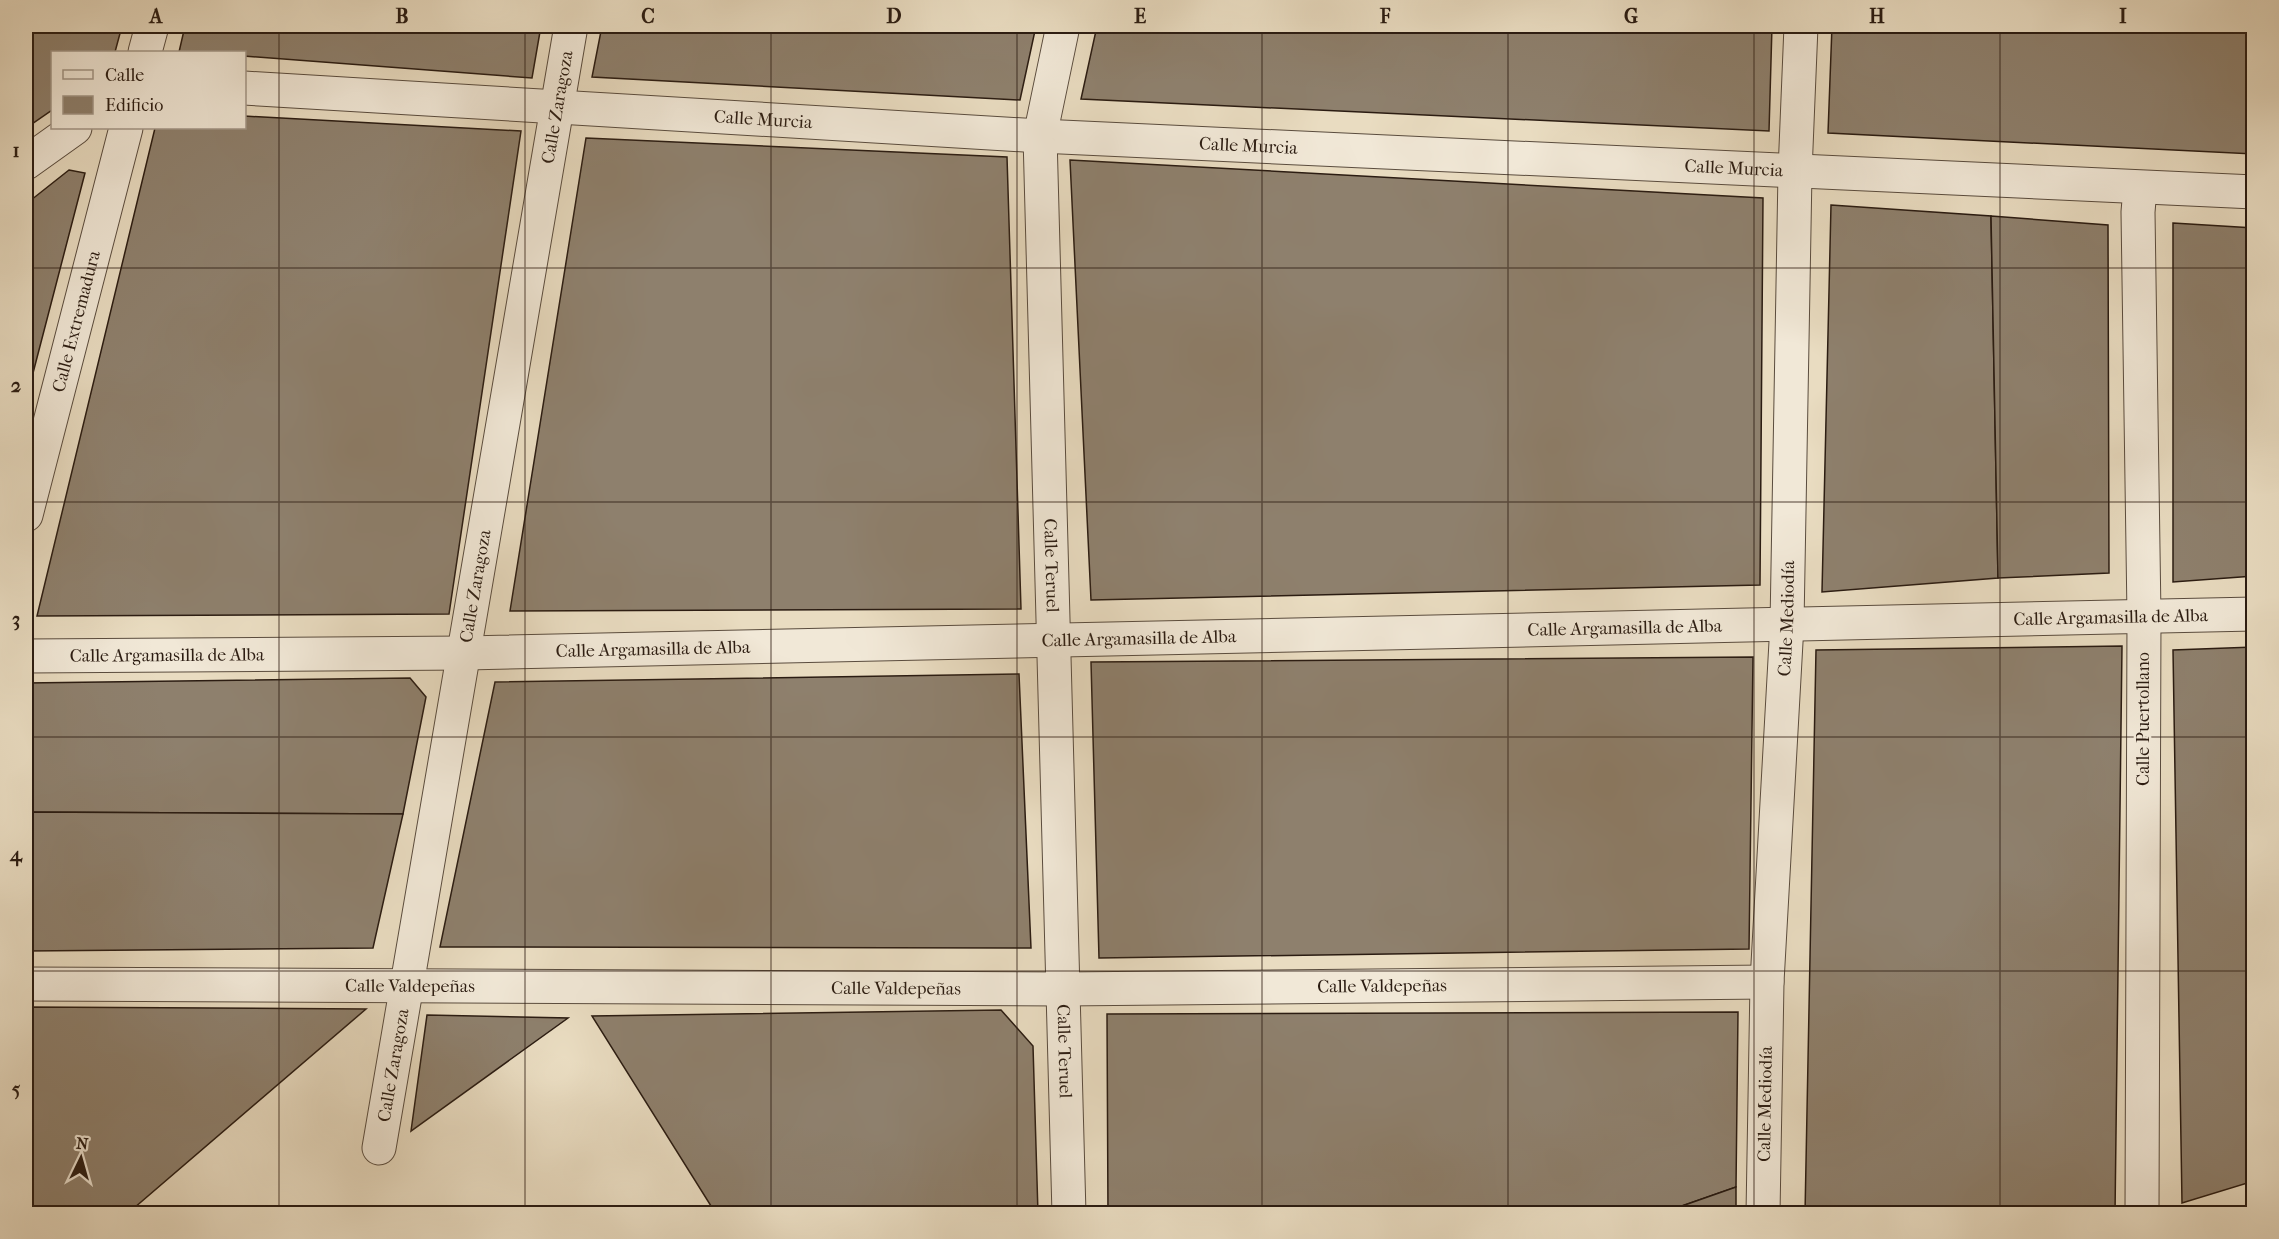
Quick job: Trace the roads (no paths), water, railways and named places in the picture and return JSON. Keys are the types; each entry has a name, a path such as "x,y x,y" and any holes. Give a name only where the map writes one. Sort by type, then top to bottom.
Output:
{"street":[{"path":"145,51 152,26"},
{"name":"Calle Zaragoza","path":"379,1148 466,653 571,26"},
{"name":"Calle Teruel","path":"1063,26 1040,136 1069,1214"},
{"name":"Calle Mediodía","path":"1763,1214 1767,982 1787,624 1795,172 1801,26"},
{"name":"Calle Murcia","path":"246,88 1040,136 2253,192"},
{"path":"26,163 74,129"},
{"name":"Calle Extremadura","path":"26,515 126,129"},
{"name":"Calle Puertollano","path":"2140,188 2138,212 2144,616 2142,1214"},
{"name":"Calle Argamasilla de Alba","path":"26,656 466,653 2253,614"},
{"name":"Calle Valdepeñas","path":"26,984 408,984 1063,989 1767,982"}]}
